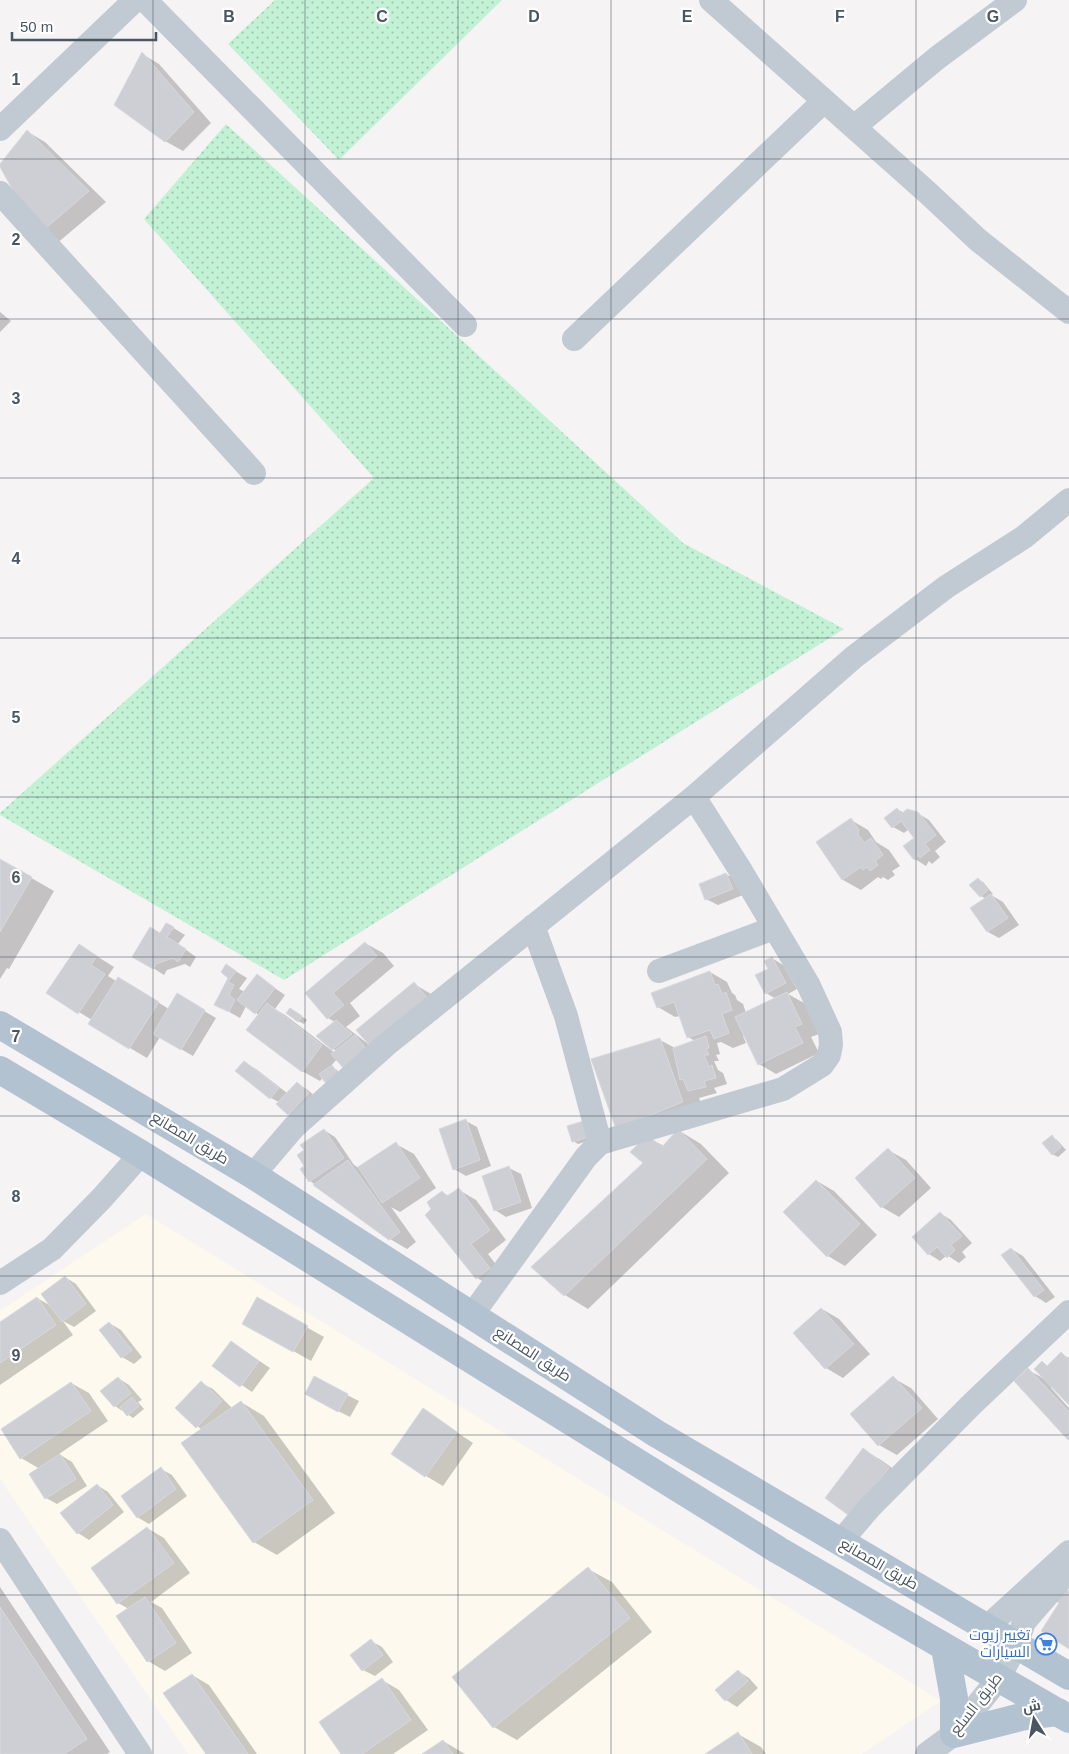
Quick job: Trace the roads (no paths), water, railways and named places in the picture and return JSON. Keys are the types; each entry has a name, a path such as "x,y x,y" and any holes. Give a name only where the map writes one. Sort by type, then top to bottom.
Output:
{"main road":[{"name":"طريق المصانع","path":"0,1025 253,1175 657,1434 1069,1676"},
{"path":"0,1070 141,1154 778,1550 1064,1715"},
{"path":"945,1648 954,1698 954,1734 1021,1717 1064,1715"}],"street":[{"path":"0,129 135,0"},
{"path":"145,0 465,324"},
{"path":"711,0 978,240 1069,312"},
{"path":"854,127 943,54 1015,0"},
{"path":"574,339 824,101"},
{"path":"0,193 254,473"},
{"path":"253,1175 294,1127 386,1045 694,796 854,657 946,587 1024,537 1069,500"},
{"path":"472,1315 586,1157 600,1143 782,1089 822,1065 829,1054 831,1045 830,1032 808,984 694,796"},
{"path":"533,926 566,1016 600,1143"},
{"path":"659,971 774,928"},
{"path":"0,1283 52,1249 102,1198 141,1154"},
{"path":"840,1541 870,1507 971,1405 1069,1312"},
{"path":"0,1540 140,1754"},
{"path":"987,1627 1069,1552"},
{"name":"طريق السلع","path":"928,1754 954,1734 999,1678 1016,1645 1024,1622 1069,1570"}],"place":[{"name":"تغيير زيوت السيارات","path":"1046,1644"}]}
